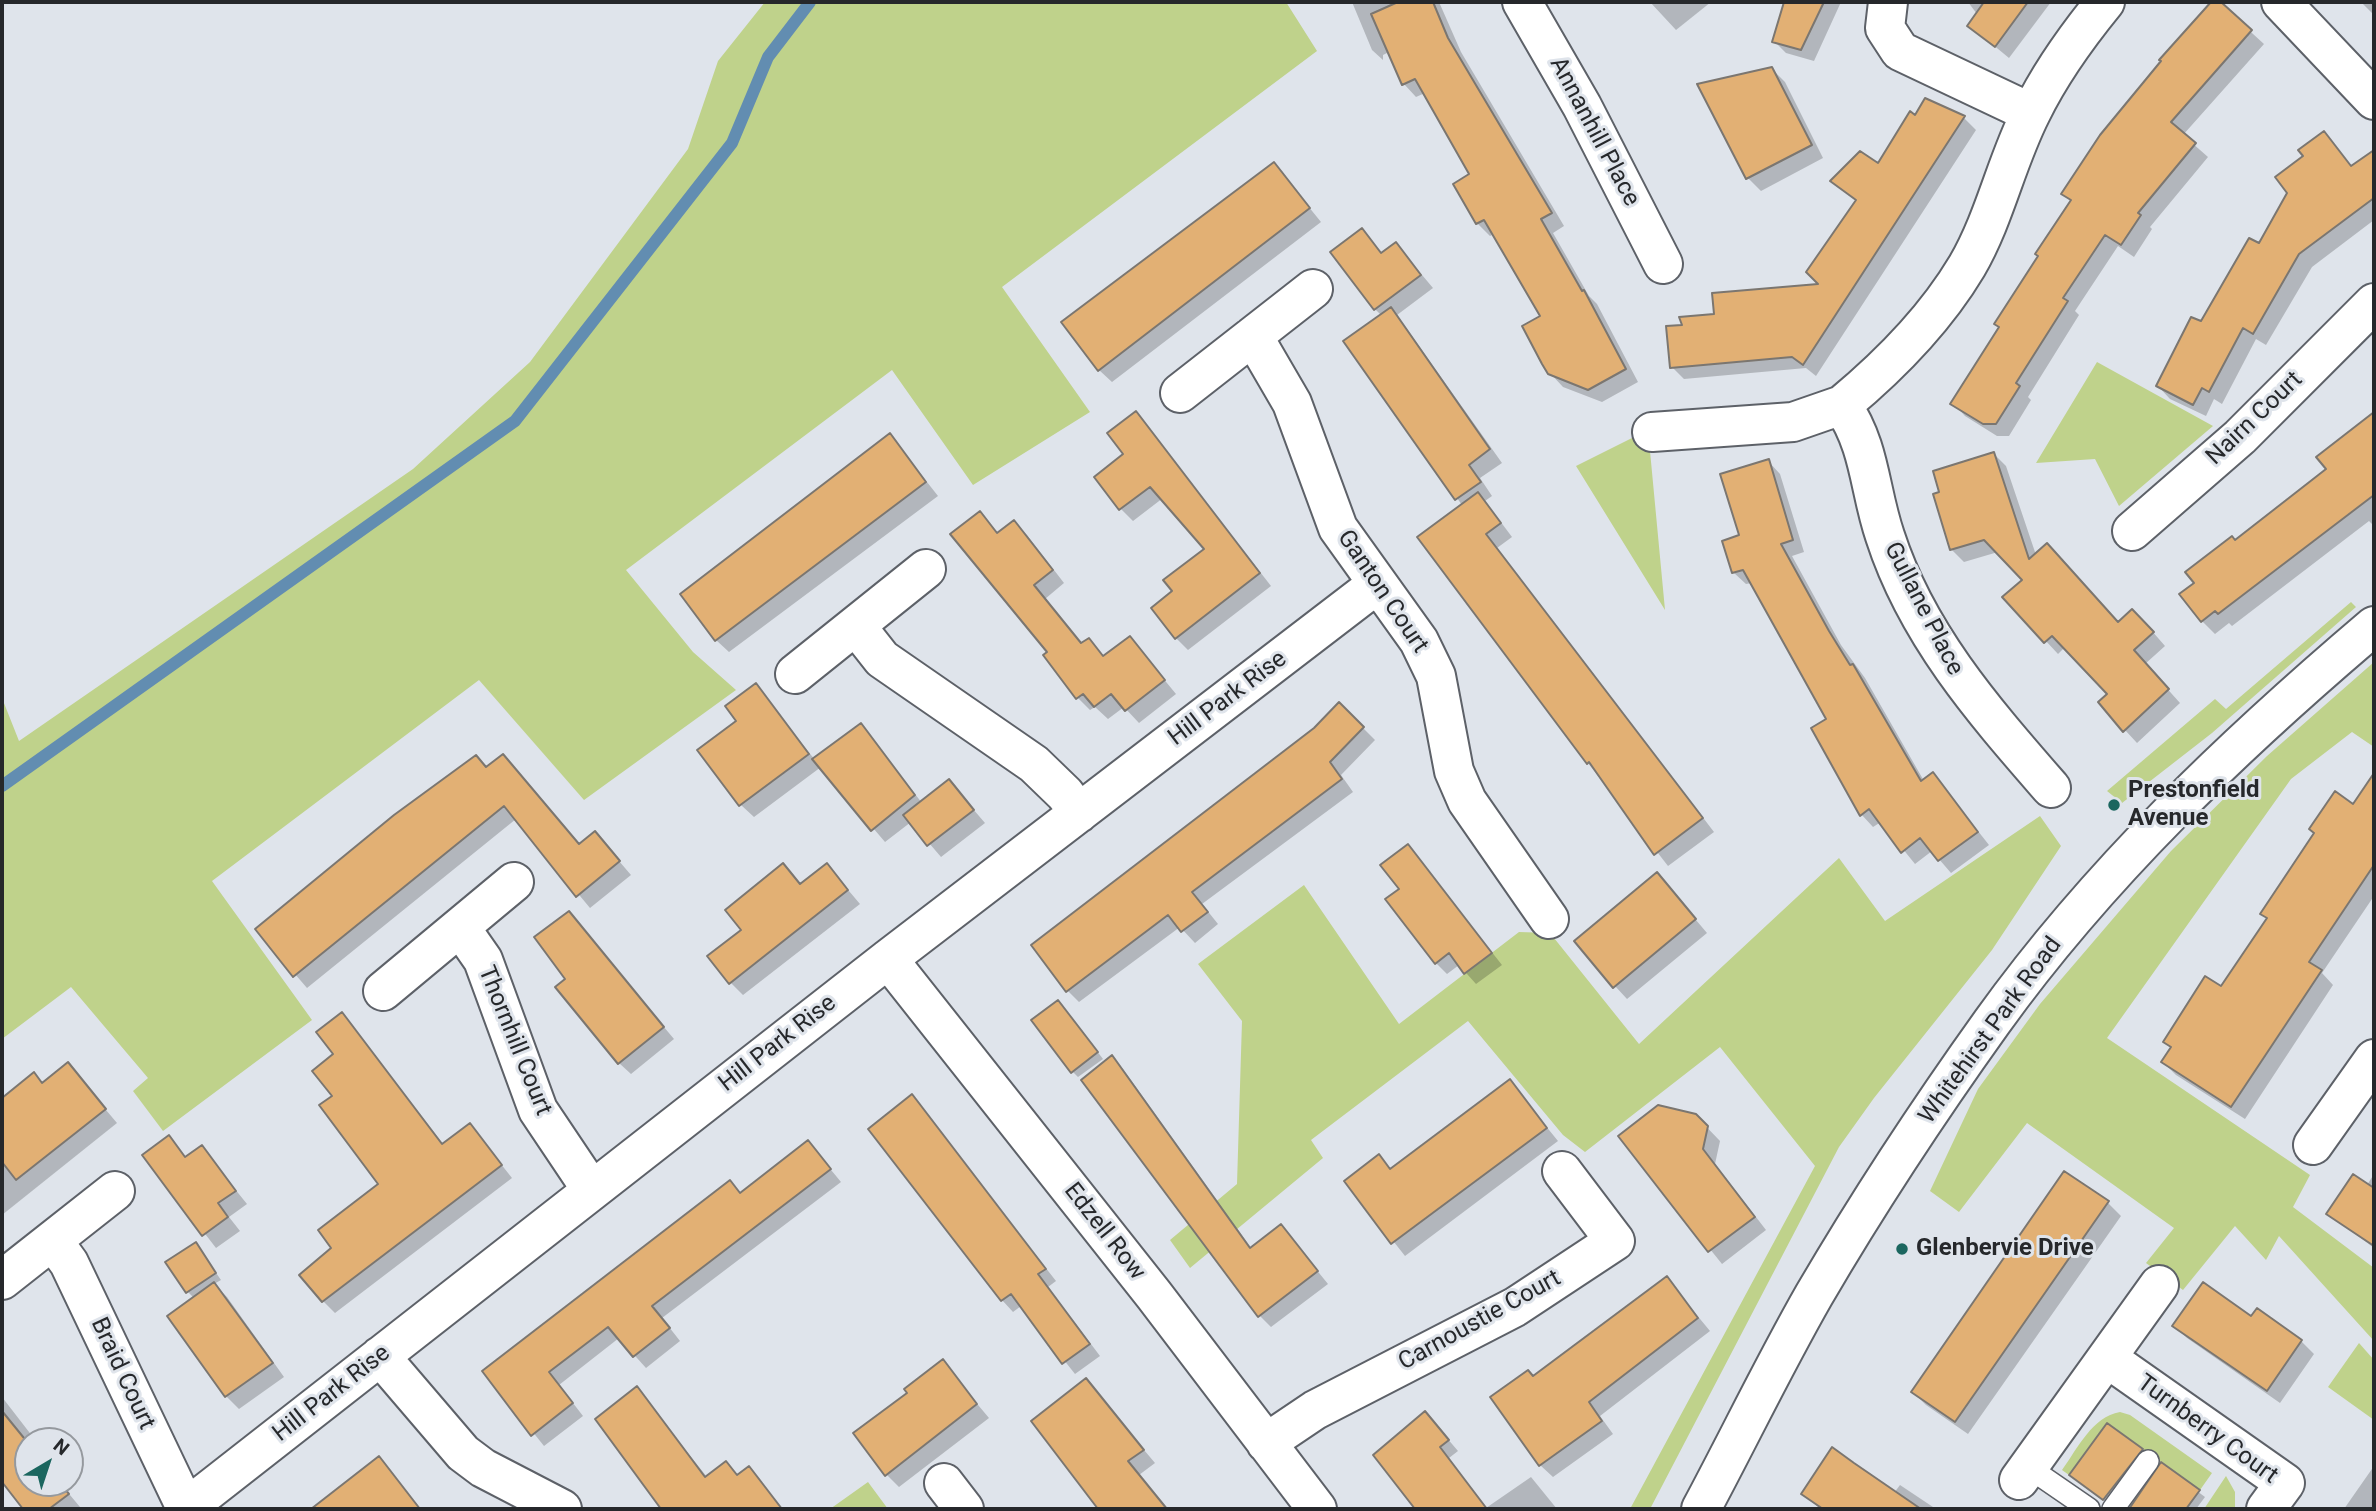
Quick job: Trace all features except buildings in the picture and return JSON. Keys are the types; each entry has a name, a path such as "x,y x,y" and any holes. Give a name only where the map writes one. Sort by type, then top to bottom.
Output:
{"street":[{"name":"Annanhill Place","path":"1522,2 1581,106 1663,264"},
{"path":"1888,2 1885,28 1900,51 2031,113"},
{"path":"1652,432 1793,422 1842,405 1882,372 1966,267 1986,229 2031,113 2081,31 2105,2"},
{"path":"2281,2 2374,98"},
{"path":"1180,393 1313,289"},
{"name":"Nairn Court","path":"2132,531 2240,437 2374,303"},
{"name":"Ganton Court","path":"1253,336 1292,403 1338,528 1376,585 1419,641 1436,676 1454,771 1467,801 1549,919"},
{"name":"Gullane Place","path":"1842,405 1866,449 1884,535 1930,633 1954,674 2051,788"},
{"path":"795,674 926,569"},
{"name":"Hill Park Rise","path":"185,1509 591,1189 1376,585"},
{"path":"856,626 881,659 1034,764 1079,813"},
{"name":"Whitehirst Park Road","path":"1703,1508 1821,1285 1889,1172 1993,1021 2088,904 2198,785 2374,626"},
{"path":"383,991 514,881"},
{"name":"Thornhill Court","path":"460,927 483,960 538,1110 591,1189"},
{"name":"Edzell Row","path":"888,959 1154,1295 1317,1509"},
{"path":"2313,1145 2374,1059"},
{"name":"Carnoustie Court","path":"1266,1443 1315,1410 1515,1307 1615,1241 1562,1171"},
{"path":"2,1280 114,1191"},
{"name":"Braid Court","path":"53,1241 69,1263 185,1509"},
{"path":"2023,1474 2159,1285"},
{"path":"380,1356 463,1453 483,1468 562,1509"},
{"name":"Turnberry Court","path":"2107,1358 2285,1483 2266,1509"}],"lane":[{"path":"2113,1509 2148,1461"},
{"path":"2023,1474 2089,1509"}],"green space":[{"path":"765,2 1286,2 1317,51 1002,287 1090,412 973,485 892,370 626,570 693,652 736,690 584,800 479,680 212,881 312,1020 163,1131 133,1091 148,1078 71,987 2,1039 2,698 19,741 413,469 530,362 688,149 718,61"},
{"path":"2097,362 2213,426 2119,506 2095,459 2036,463"},
{"path":"1636,436 1650,451 1665,610 1576,466"},
{"path":"2351,602 2356,607 2212,733 2122,803 2107,791 2215,699 2226,709"},
{"path":"2374,662 2374,747 2352,732 2291,779 2107,1038 2310,1175 2293,1207 2374,1268 2374,1341 2279,1236 2266,1260 2235,1226 2183,1290 2146,1263 2174,1228 2027,1123 1959,1212 1930,1191 1978,1089 2040,1004 2171,851 2267,756"},
{"path":"2040,816 2061,846 1992,950 1874,1098 1839,1147 1650,1509 1630,1509 1815,1166 1720,1047 1585,1152 1563,1135 1468,1021 1311,1140 1323,1158 1190,1268 1170,1240 1237,1184 1242,1021 1198,964 1304,885 1399,1024 1519,932 1550,933 1639,1044 1839,858 1885,921"},
{"path":"2359,1343 2374,1360 2374,1420 2328,1387"},
{"path":"2120,1412 2130,1415 2212,1473 2200,1490 2107,1423 2069,1475 2062,1470 2080,1443 2101,1420"},
{"path":"2226,1476 2235,1492 2235,1509 2204,1509"},
{"path":"868,1482 888,1509 830,1509"}],"waterway":[{"path":"2,786 515,421 732,143 768,57 810,2"}],"place":[{"name":"Prestonfield Avenue","path":"2114,805"},
{"name":"Glenbervie Drive","path":"1902,1249"}]}
